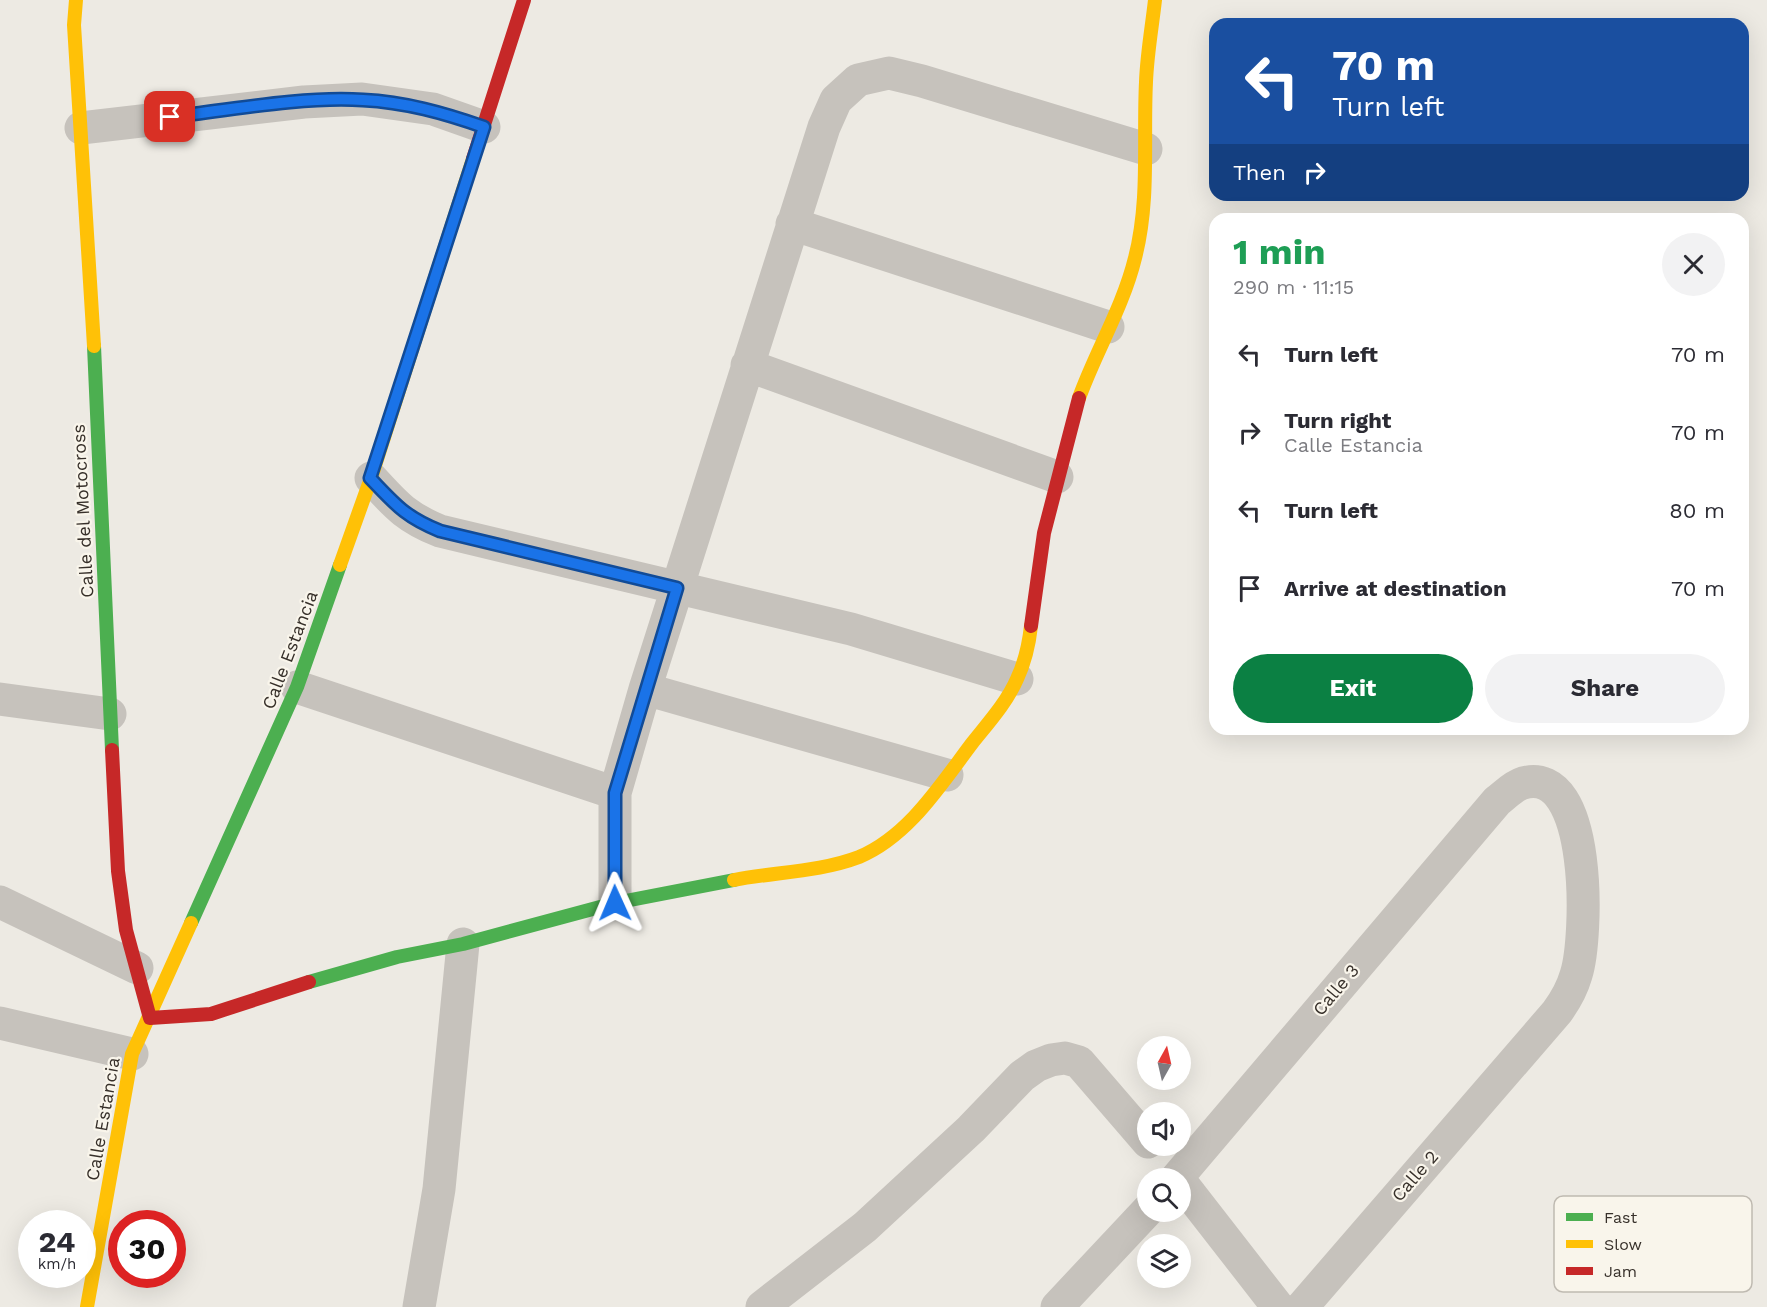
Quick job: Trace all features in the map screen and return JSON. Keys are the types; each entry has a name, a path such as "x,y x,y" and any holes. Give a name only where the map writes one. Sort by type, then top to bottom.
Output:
{"street":[{"name":"Calle del Motocross","path":"76,0 74,25 118,871 126,930 150,1018"},
{"name":"Calle Estancia","path":"87,1307 132,1054 297,687 370,478 524,0"},
{"path":"150,1018 211,1014 275,992 397,957 463,944 615,903 760,875 825,866 858,857 882,845 920,811 1004,702 1017,679 1028,648 1044,533 1073,415 1092,363 1120,303 1135,259 1145,207 1146,81 1155,0"},
{"path":"615,903 615,793 645,689 747,365 824,127 836,100 858,80 889,73 1146,149"},
{"path":"81,128 304,102 362,99 433,109 484,127"},
{"path":"792,224 1108,327"},
{"path":"747,365 1057,477"},
{"path":"370,478 416,522 440,531 851,629 1017,679"},
{"path":"297,687 615,793"},
{"path":"645,689 947,776"},
{"path":"0,699 110,714"},
{"name":"Calle 3","path":"1187,1168 1497,801 1516,786 1526,782 1546,785 1564,799 1578,837 1582,932 1577,974 1557,1012 1528,1046"},
{"path":"0,902 137,968"},
{"path":"419,1307 439,1189 463,944"},
{"path":"0,1023 132,1054"},
{"name":"Calle 2","path":"1302,1307 1528,1046"},
{"path":"762,1307 865,1227 1035,1066 1065,1058 1079,1062 1137,1129"},
{"path":"1159,1156 1169,1168"},
{"path":"1191,1196 1278,1307"},
{"path":"1057,1307 1137,1222"}],"traffic: fast":[{"path":"94,346 112,750"},
{"path":"191,923 297,687 340,565"},
{"path":"309,982 397,957 463,944 615,903 734,880"}],"traffic: slow":[{"path":"76,0 74,25 94,346"},
{"path":"1079,398 1124,294 1140,236 1145,170 1148,51 1155,0"},
{"path":"340,565 371,478 473,159"},
{"path":"734,880 813,869 844,862 877,848 893,836 923,807 1003,704 1022,666 1031,626"},
{"path":"87,1307 132,1054 191,923"}],"traffic: jam":[{"path":"473,159 524,0"},
{"path":"1031,626 1044,533 1079,398"},
{"path":"112,750 118,871 126,930 150,1018 211,1014 309,982"}],"route":[{"path":"170,117 304,102 362,99 433,109 484,127 370,478 416,522 440,531 677,588 615,793 615,903"}]}
